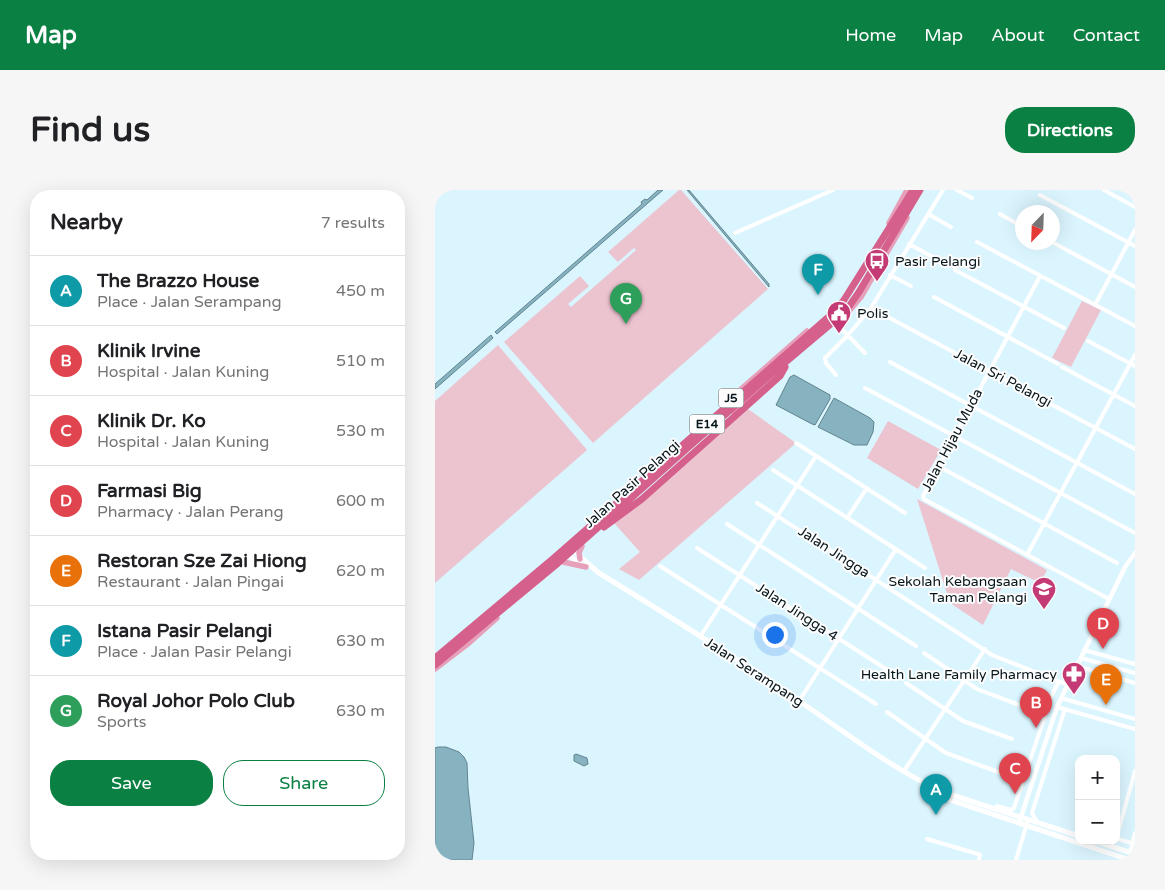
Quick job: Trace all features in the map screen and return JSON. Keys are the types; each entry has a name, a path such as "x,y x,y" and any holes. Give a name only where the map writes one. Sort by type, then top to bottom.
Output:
{"highway":[{"name":"E14","path":"435,656 554,558 831,314 844,300 913,190"},
{"name":"E14","path":"435,665 595,531 846,310 922,190"},
{"path":"595,531 607,526 642,499 780,376 785,367"}],"main road":[{"name":"Jalan Pasir Pelangi","path":"435,656 565,547 595,518 827,314 847,293 907,190"},
{"name":"Jalan Pasir Pelangi","path":"435,669 469,643 572,555 850,312 861,297 922,190"},
{"path":"580,559 579,553 582,546"},
{"name":"Jalan Serampang","path":"565,547 587,568 599,573"},
{"name":"Jalan Serampang","path":"572,555 799,700 906,772 934,794 1020,820 1130,860"},
{"path":"563,562 587,568"},
{"name":"Jalan Serampang","path":"1027,823 1037,823 1075,835"},
{"path":"1108,845 1135,853"}],"street":[{"path":"735,233 833,190"},
{"path":"836,375 825,363 825,358 871,308 943,190"},
{"path":"957,190 971,198"},
{"path":"1104,190 1135,207"},
{"path":"1040,195 1135,246"},
{"path":"928,214 951,227"},
{"path":"1000,214 1015,222"},
{"path":"1095,305 1135,230"},
{"path":"977,242 1135,326"},
{"path":"909,244 931,256"},
{"path":"1060,246 1135,287"},
{"path":"955,270 1064,328"},
{"path":"891,275 911,286"},
{"name":"Jalan Hijau Muda","path":"1040,276 923,492 924,499 1109,599"},
{"path":"934,298 1058,364"},
{"name":"Jalan Sri Pelangi","path":"871,308 1135,449"},
{"path":"827,314 865,353"},
{"path":"1087,341 1135,366"},
{"path":"1027,555 1135,355"},
{"path":"890,362 1135,494"},
{"path":"1063,367 1135,406"},
{"path":"865,388 1135,533"},
{"path":"796,443 905,513"},
{"path":"699,637 816,456"},
{"path":"938,466 1117,563"},
{"path":"773,470 925,568"},
{"path":"847,518 867,488"},
{"name":"Jalan Jingga","path":"757,503 997,657 1068,685"},
{"path":"727,524 916,646"},
{"name":"Jalan Jingga 4","path":"697,548 897,676"},
{"path":"799,700 896,549"},
{"path":"1020,820 1057,707 1125,567 1135,553"},
{"path":"660,566 876,704"},
{"path":"906,772 985,649"},
{"path":"1084,650 1135,664"},
{"path":"924,653 965,681 985,692 1023,706"},
{"path":"1081,658 1133,673 1129,681"},
{"path":"1077,666 1135,683"},
{"path":"997,806 1011,810 1015,808 1042,723 1059,681"},
{"path":"906,683 967,723 1012,739"},
{"path":"1061,698 1135,719"},
{"path":"1057,707 1135,728"},
{"path":"1037,823 1032,813 1065,709"},
{"path":"887,712 953,756 1001,773"},
{"path":"1117,723 1119,715"},
{"path":"1042,723 1050,726"},
{"path":"1030,763 1046,769"},
{"path":"1134,844 1117,836 1135,771"},
{"path":"1016,860 1027,823"},
{"path":"1135,833 1134,844 1131,850 1135,853"},
{"path":"927,839 979,854 979,860"}],"shaded area":[{"path":"679,190 768,289 593,443 504,342 580,276 589,286 568,304 571,307 636,250 634,248 618,262 608,252"},
{"path":"1082,301 1101,310 1071,367 1052,358"},
{"path":"498,345 587,450 435,583 435,401"},
{"path":"748,409 796,443 639,580 619,569 640,552 614,523"},
{"path":"888,421 941,450 918,489 867,458"},
{"path":"917,499 1047,570 1040,583 1011,569 983,625 950,603"}],"water":[{"path":"658,190 663,190 497,334 495,332 642,204 641,202 645,199 647,200"},
{"path":"687,190 689,190 769,284 769,287"},
{"path":"491,335 493,338 435,389 435,384"},
{"path":"794,375 830,395 830,399 815,425 776,405 790,377"},
{"path":"834,398 874,422 873,432 867,445 854,445 818,427"},
{"path":"446,747 459,752 467,763 474,843 472,860 435,860 435,748"},
{"path":"574,755 587,758 588,764 584,766 574,761"}],"place":[{"name":"Pasir Pelangi","path":"877,282"},
{"name":"Istana Pasir Pelangi","path":"818,295"},
{"name":"Royal Johor Polo Club","path":"626,324"},
{"name":"Polis","path":"839,334"},
{"name":"Sekolah Kebangsaan Taman Pelangi","path":"1044,610"},
{"name":"Farmasi Big","path":"1103,649"},
{"name":"Health Lane Family Pharmacy","path":"1074,695"},
{"name":"Restoran Sze Zai Hiong","path":"1106,705"},
{"name":"Klinik Irvine","path":"1036,728"},
{"name":"Klinik Dr. Ko","path":"1015,794"},
{"name":"The Brazzo House","path":"936,815"}]}
